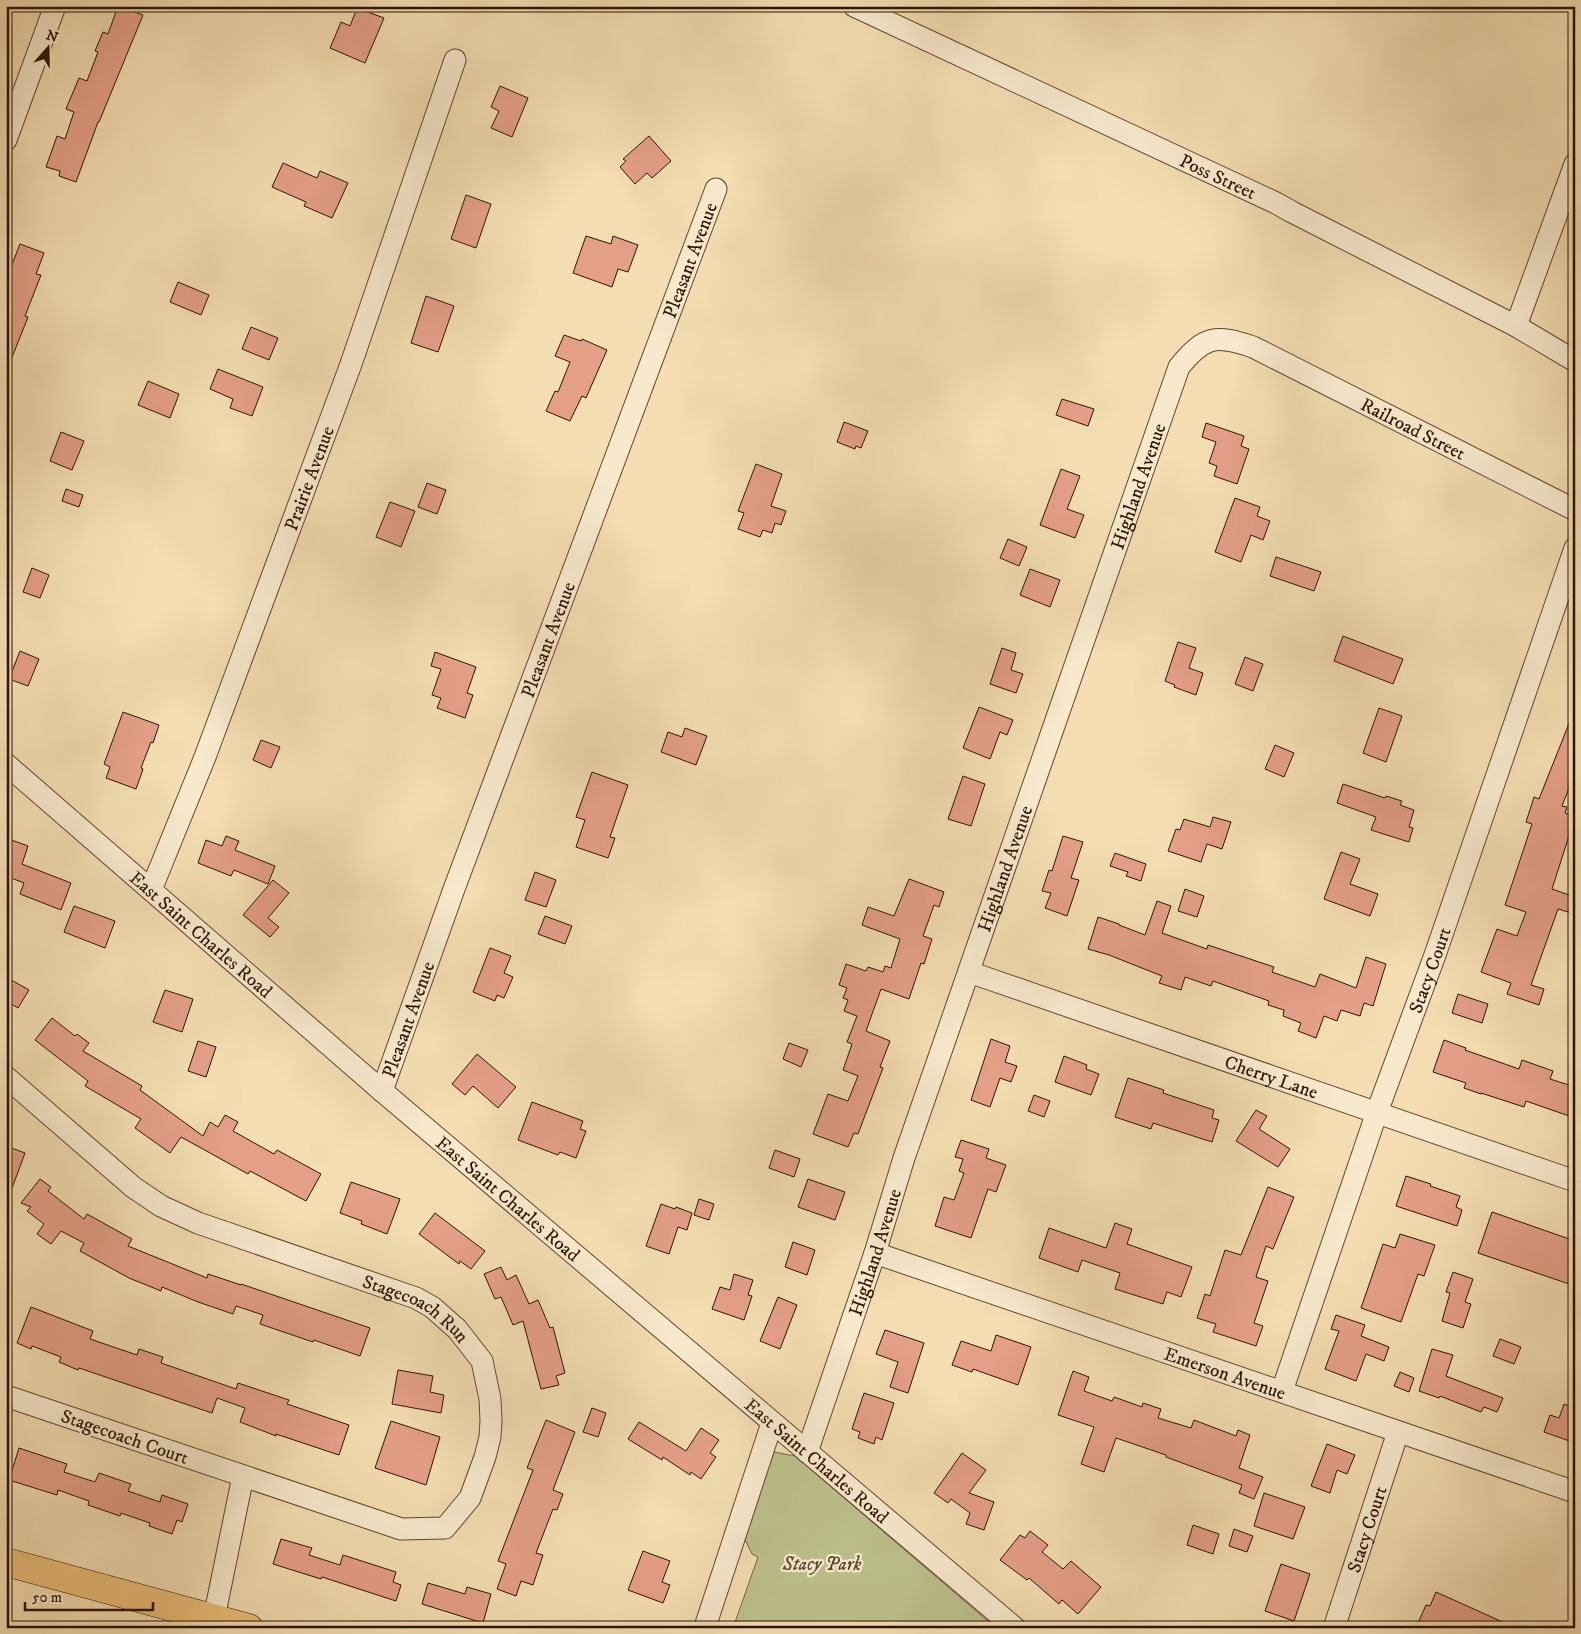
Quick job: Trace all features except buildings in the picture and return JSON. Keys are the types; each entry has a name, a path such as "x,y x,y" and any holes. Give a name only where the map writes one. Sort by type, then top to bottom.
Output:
{"main road":[{"path":"6,1562 214,1623 248,1628"}],"street":[{"path":"6,140 56,6"},
{"name":"Poss Street","path":"854,6 1276,203 1516,326 1575,361"},
{"name":"Prairie Avenue","path":"151,890 205,758 344,383 455,60"},
{"path":"1516,326 1575,164"},
{"name":"Pleasant Avenue","path":"382,1091 454,889 716,189"},
{"name":"Highland Avenue","path":"807,1452 875,1253 904,1158 1180,367 1192,351 1208,342 1219,339 1235,341 1253,347"},
{"name":"Railroad Street","path":"1253,347 1575,510"},
{"name":"Stacy Court","path":"1282,1391 1575,548"},
{"name":"East Saint Charles Road","path":"6,764 382,1091 1015,1628"},
{"name":"Cherry Lane","path":"969,972 1378,1112 1575,1182"},
{"name":"Stagecoach Run","path":"6,1076 133,1187 161,1206 198,1223 416,1298 432,1307 458,1329 482,1361 490,1399 492,1421 490,1437 470,1498 445,1528 401,1529 243,1476"},
{"name":"Emerson Avenue","path":"875,1253 1575,1492"},
{"name":"Stagecoach Court","path":"6,1396 243,1476"},
{"path":"706,1624 772,1423"},
{"name":"Stacy Court","path":"1334,1628 1398,1432"},
{"path":"214,1623 243,1476"}],"green space":[{"name":"Stacy Park","path":"774,1452 795,1456 996,1628 733,1628 758,1557 752,1554 743,1535"}]}
